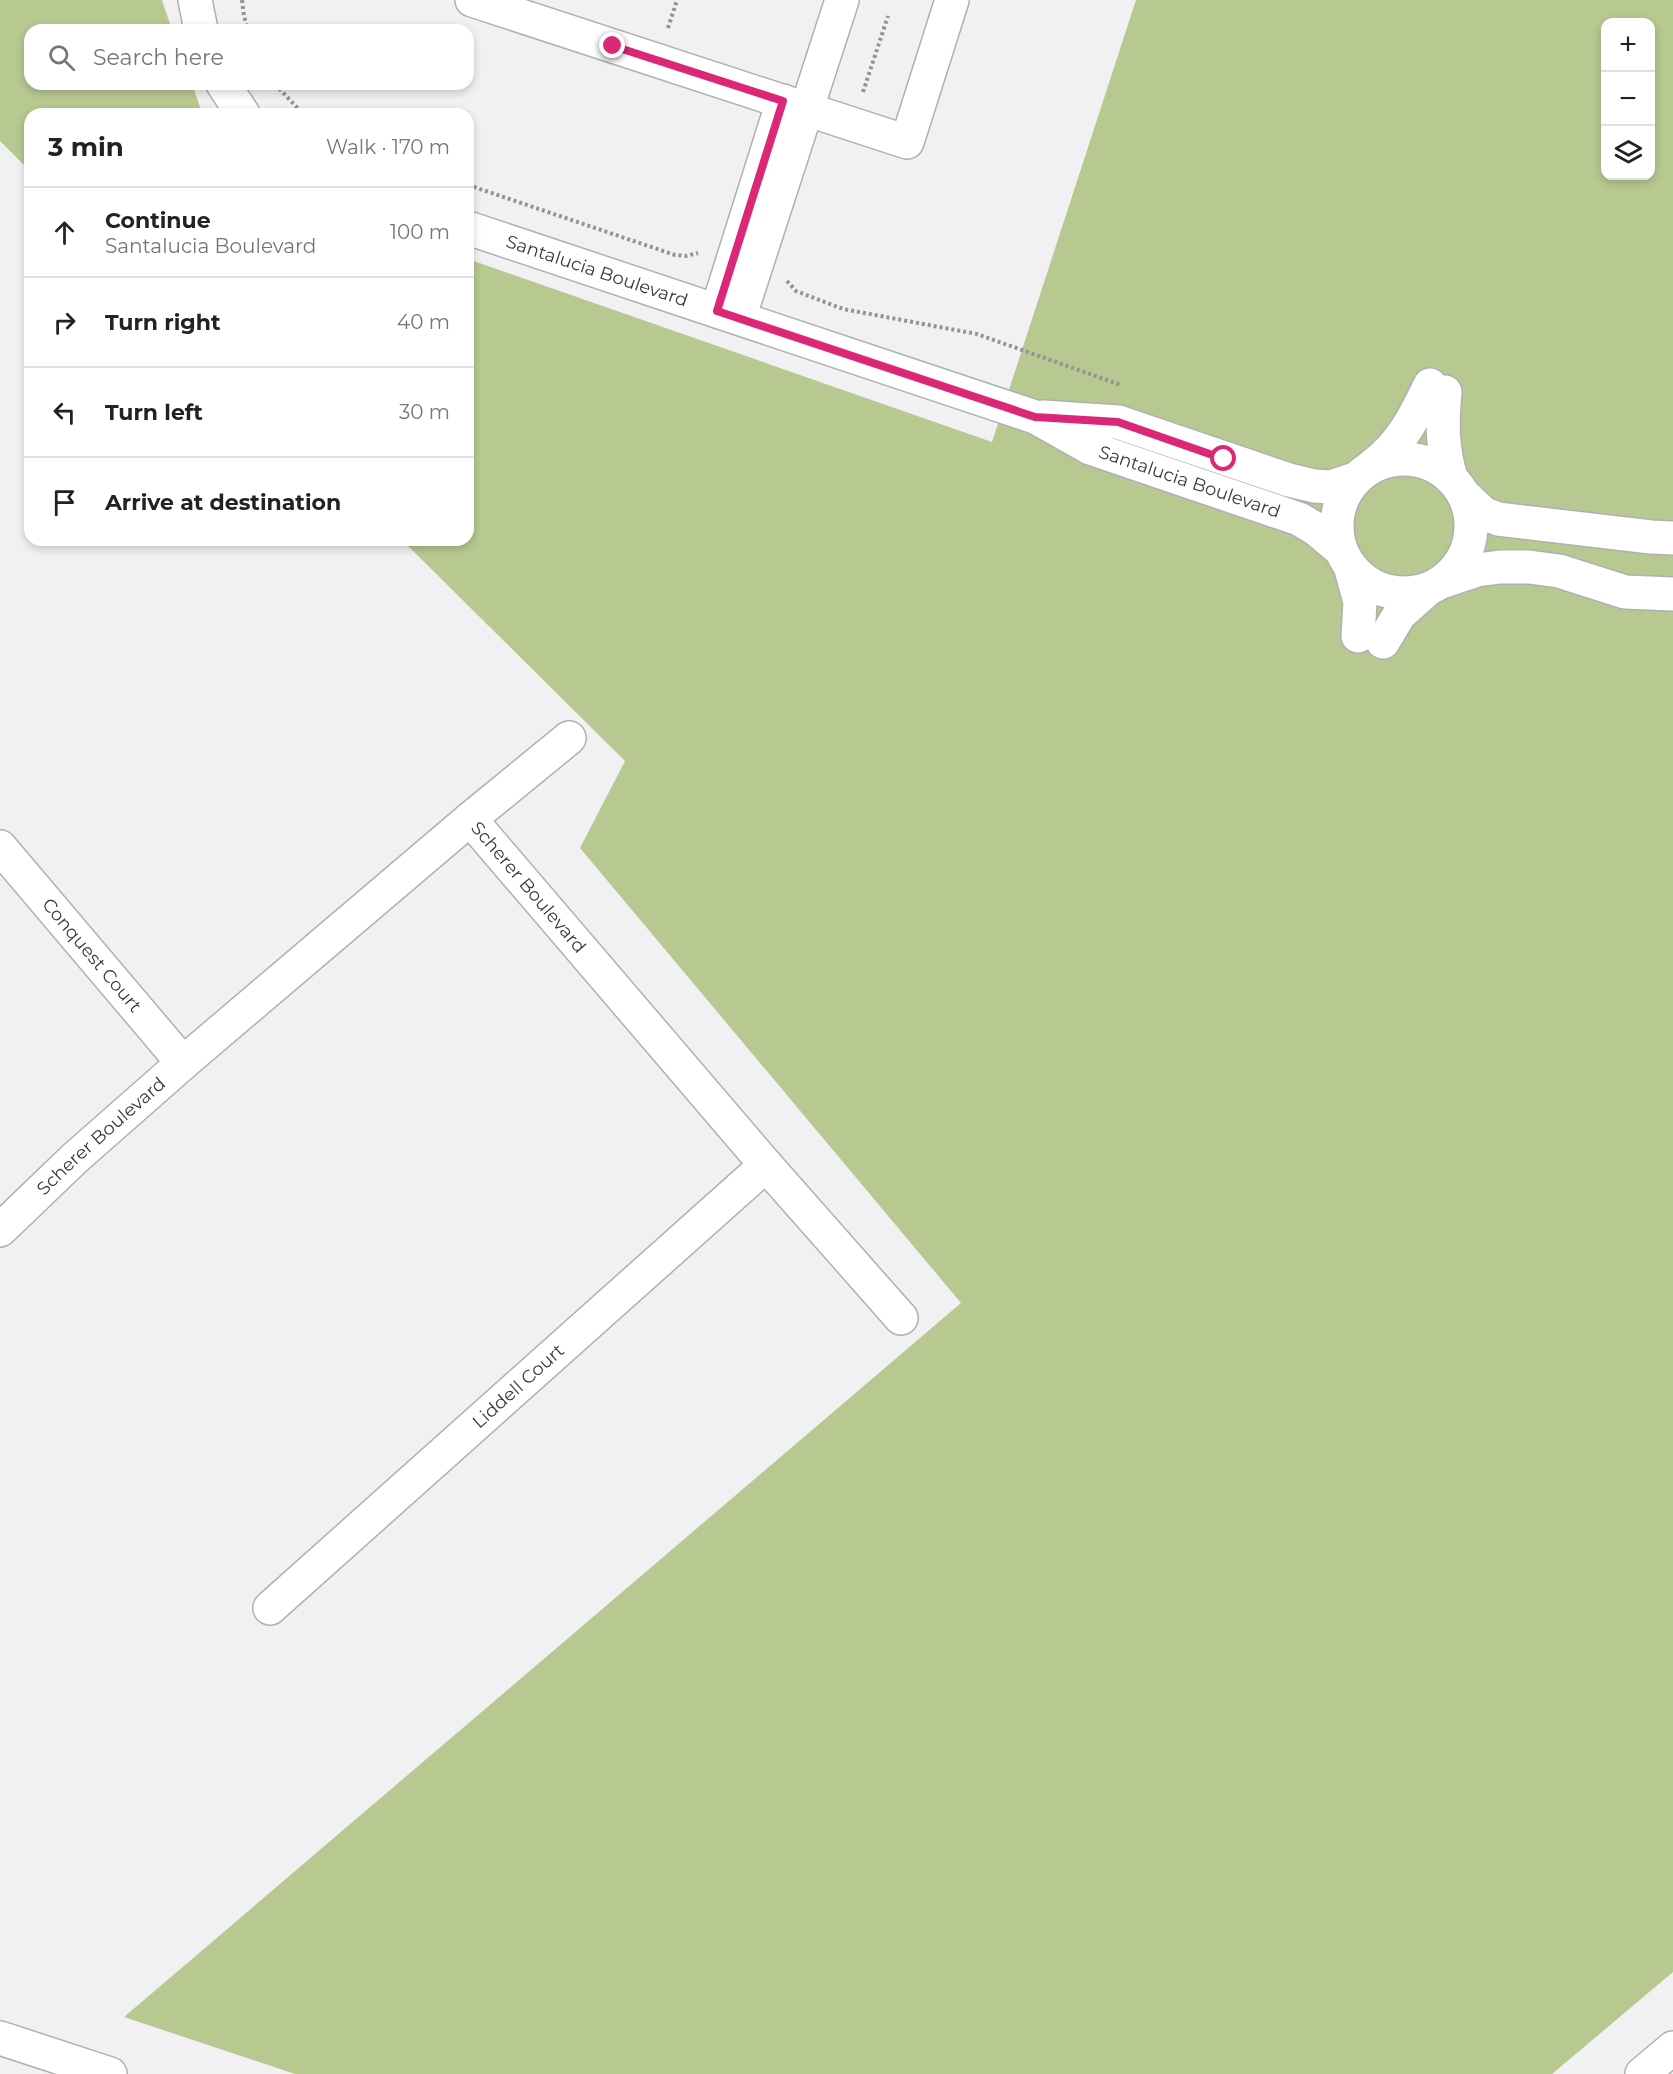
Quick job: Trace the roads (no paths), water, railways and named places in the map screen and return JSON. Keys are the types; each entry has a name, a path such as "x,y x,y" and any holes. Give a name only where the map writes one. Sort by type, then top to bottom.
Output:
{"street":[{"path":"195,0 200,24"},
{"path":"472,0 907,142 952,0"},
{"path":"728,315 795,104 842,0"},
{"path":"227,90 239,108"},
{"name":"Santalucia Boulevard","path":"474,230 1035,417 1090,448 1299,519 1316,529 1366,582 1385,591 1405,594 1435,586 1477,570 1529,567 1560,571 1625,592 1673,594"},
{"path":"1438,388 1445,457 1470,513 1472,532 1467,551 1458,568 1370,639 1336,532 1338,513 1344,494 1364,473 1386,456 1399,442 1438,388"},
{"name":"Santalucia Boulevard","path":"1035,417 1118,422 1288,480 1314,486 1331,487 1392,460 1413,459 1433,466 1457,486 1483,513 1498,519 1673,538"},
{"path":"470,819 569,738"},
{"name":"Scherer Boulevard","path":"0,1230 75,1158 183,1063 470,819 766,1165 901,1318"},
{"name":"Conquest Court","path":"0,847 183,1063"},
{"name":"Liddell Court","path":"270,1608 766,1165"},
{"path":"0,2038 110,2074"},
{"path":"1642,2074 1673,2048"}]}
